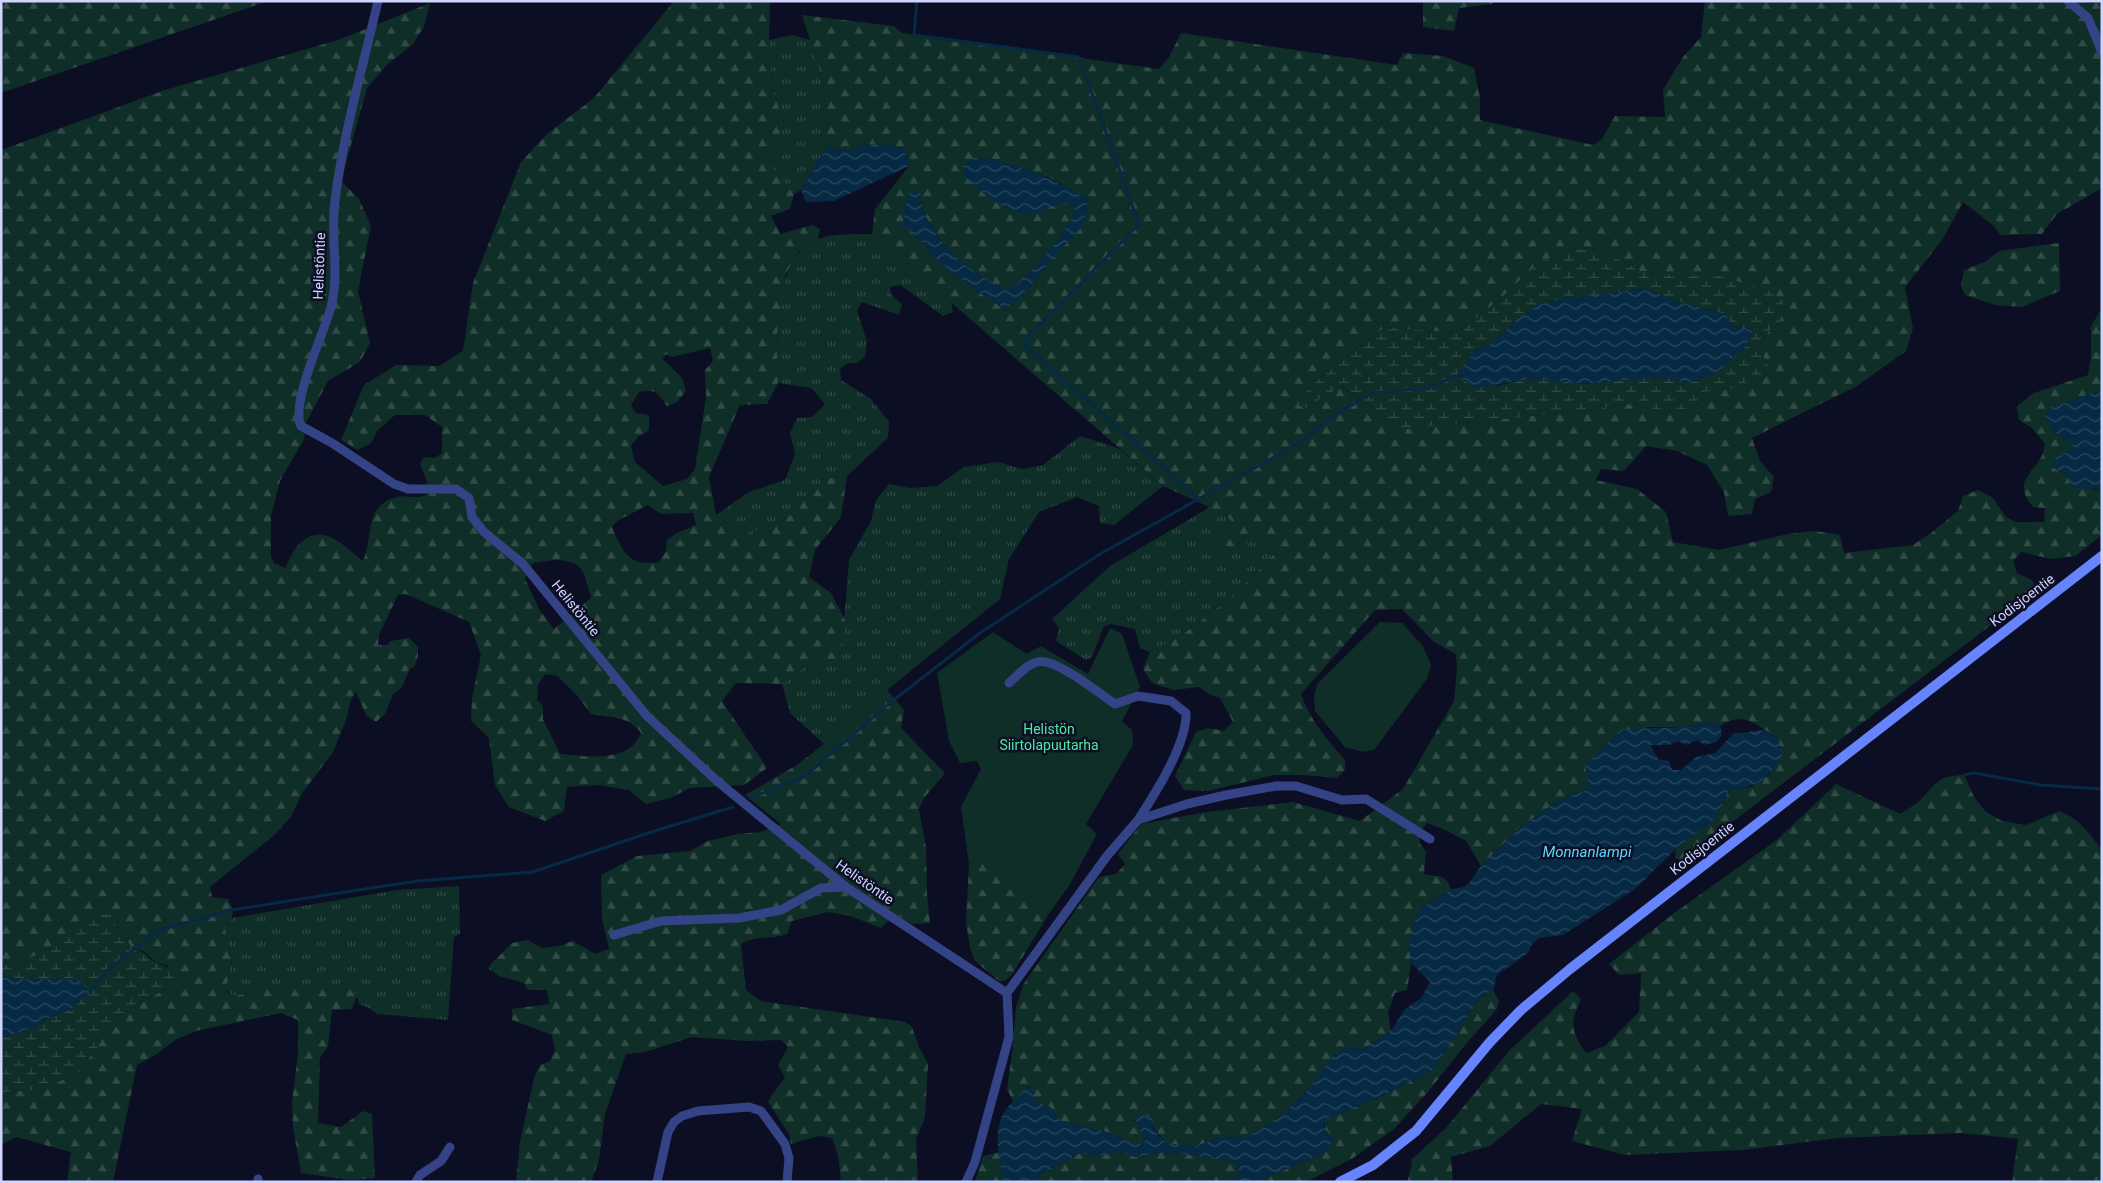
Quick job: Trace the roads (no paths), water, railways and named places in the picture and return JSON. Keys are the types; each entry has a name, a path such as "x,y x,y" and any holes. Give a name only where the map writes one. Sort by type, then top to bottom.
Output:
{"street":[{"name":"Helistöntie","path":"378,1 345,139 334,203 334,284 331,306 305,382 298,413 301,426 332,443 394,484 408,489 456,489 469,498 472,517 484,532 523,564 647,716 717,781 846,887 1006,993"},
{"path":"2068,1 2088,18 2102,52"},
{"name":"Kodisjoentie","path":"1340,1182 1373,1165 1416,1131 1490,1042 1515,1016 1570,969 2101,558"},
{"path":"966,1182 975,1162 1009,1037 1006,993 1107,856 1138,820 1157,792 1186,725 1186,713 1171,701 1138,696 1115,704 1053,664 1038,662 1025,669 1009,683"},
{"path":"1138,820 1187,804 1226,795 1276,786 1296,786 1342,800 1366,799 1430,839"},
{"path":"614,935 661,922 738,918 782,910 821,888 846,887"},
{"path":"657,1182 664,1143 674,1122 682,1116 698,1112 740,1107 749,1107 761,1112 785,1144 789,1158 787,1182"},
{"path":"416,1182 420,1175 441,1161 450,1148"}],"water":[{"path":"867,144 904,148 909,166 834,201 806,202 801,190 827,146 848,151"},
{"path":"973,158 1002,161 1032,171 1087,199 1087,211 1080,229 1047,265 1031,286 1006,310 949,270 902,225 907,199 912,188 920,193 924,213 929,223 959,260 1006,291 1024,278 1053,246 1073,216 1075,205 1061,204 1034,213 1024,214 1005,208 964,177 963,166"},
{"path":"1644,288 1675,301 1726,314 1733,327 1753,329 1747,345 1715,374 1690,383 1662,377 1583,384 1534,378 1478,388 1456,376 1477,349 1491,344 1514,322 1539,304 1565,298"},
{"path":"2102,392 2102,489 2072,488 2065,473 2052,467 2055,458 2074,449 2071,443 2053,431 2045,418 2047,409 2092,393"},
{"name":"Monnanlampi","path":"1714,722 1720,726 1722,735 1716,742 1704,745 1698,740 1686,745 1678,741 1669,745 1650,745 1658,759 1669,761 1672,770 1681,770 1696,757 1715,753 1733,734 1763,730 1779,739 1782,755 1761,781 1748,787 1729,790 1715,819 1676,849 1635,889 1563,935 1539,938 1532,944 1528,953 1497,975 1493,990 1479,999 1433,1070 1384,1095 1325,1120 1324,1128 1335,1139 1324,1153 1272,1175 1250,1182 1233,1181 1239,1175 1238,1163 1228,1159 1219,1161 1212,1157 1162,1152 1137,1157 1118,1152 1100,1156 1080,1153 1043,1173 1036,1182 1003,1182 998,1129 1008,1106 1029,1085 1037,1102 1050,1107 1061,1121 1111,1133 1135,1145 1145,1142 1135,1118 1142,1115 1153,1117 1153,1129 1166,1143 1193,1147 1219,1138 1245,1137 1269,1125 1306,1092 1334,1054 1346,1048 1364,1049 1391,1031 1405,1009 1421,998 1430,982 1410,962 1410,936 1420,909 1451,889 1464,887 1470,882 1481,866 1519,828 1559,800 1589,789 1585,765 1622,729 1683,727"},
{"path":"1,976 18,979 79,980 90,992 71,1009 53,1016 32,1028 5,1037 1,1036"}],"waterway":[{"path":"917,1 914,35 1079,57 1139,224 1022,343 1199,499"},
{"path":"750,798 804,777 886,706 980,633 1100,554 1303,441 1329,419 1372,393 1428,388 1456,376"},
{"path":"1964,775 1974,773 2041,785 2102,789"},
{"path":"90,992 107,971 157,931 232,910 338,893 418,881 533,872 648,833 733,807"}],"park label":[{"name":"Helistön Siirtolapuutarha","path":"1049,738"}]}
